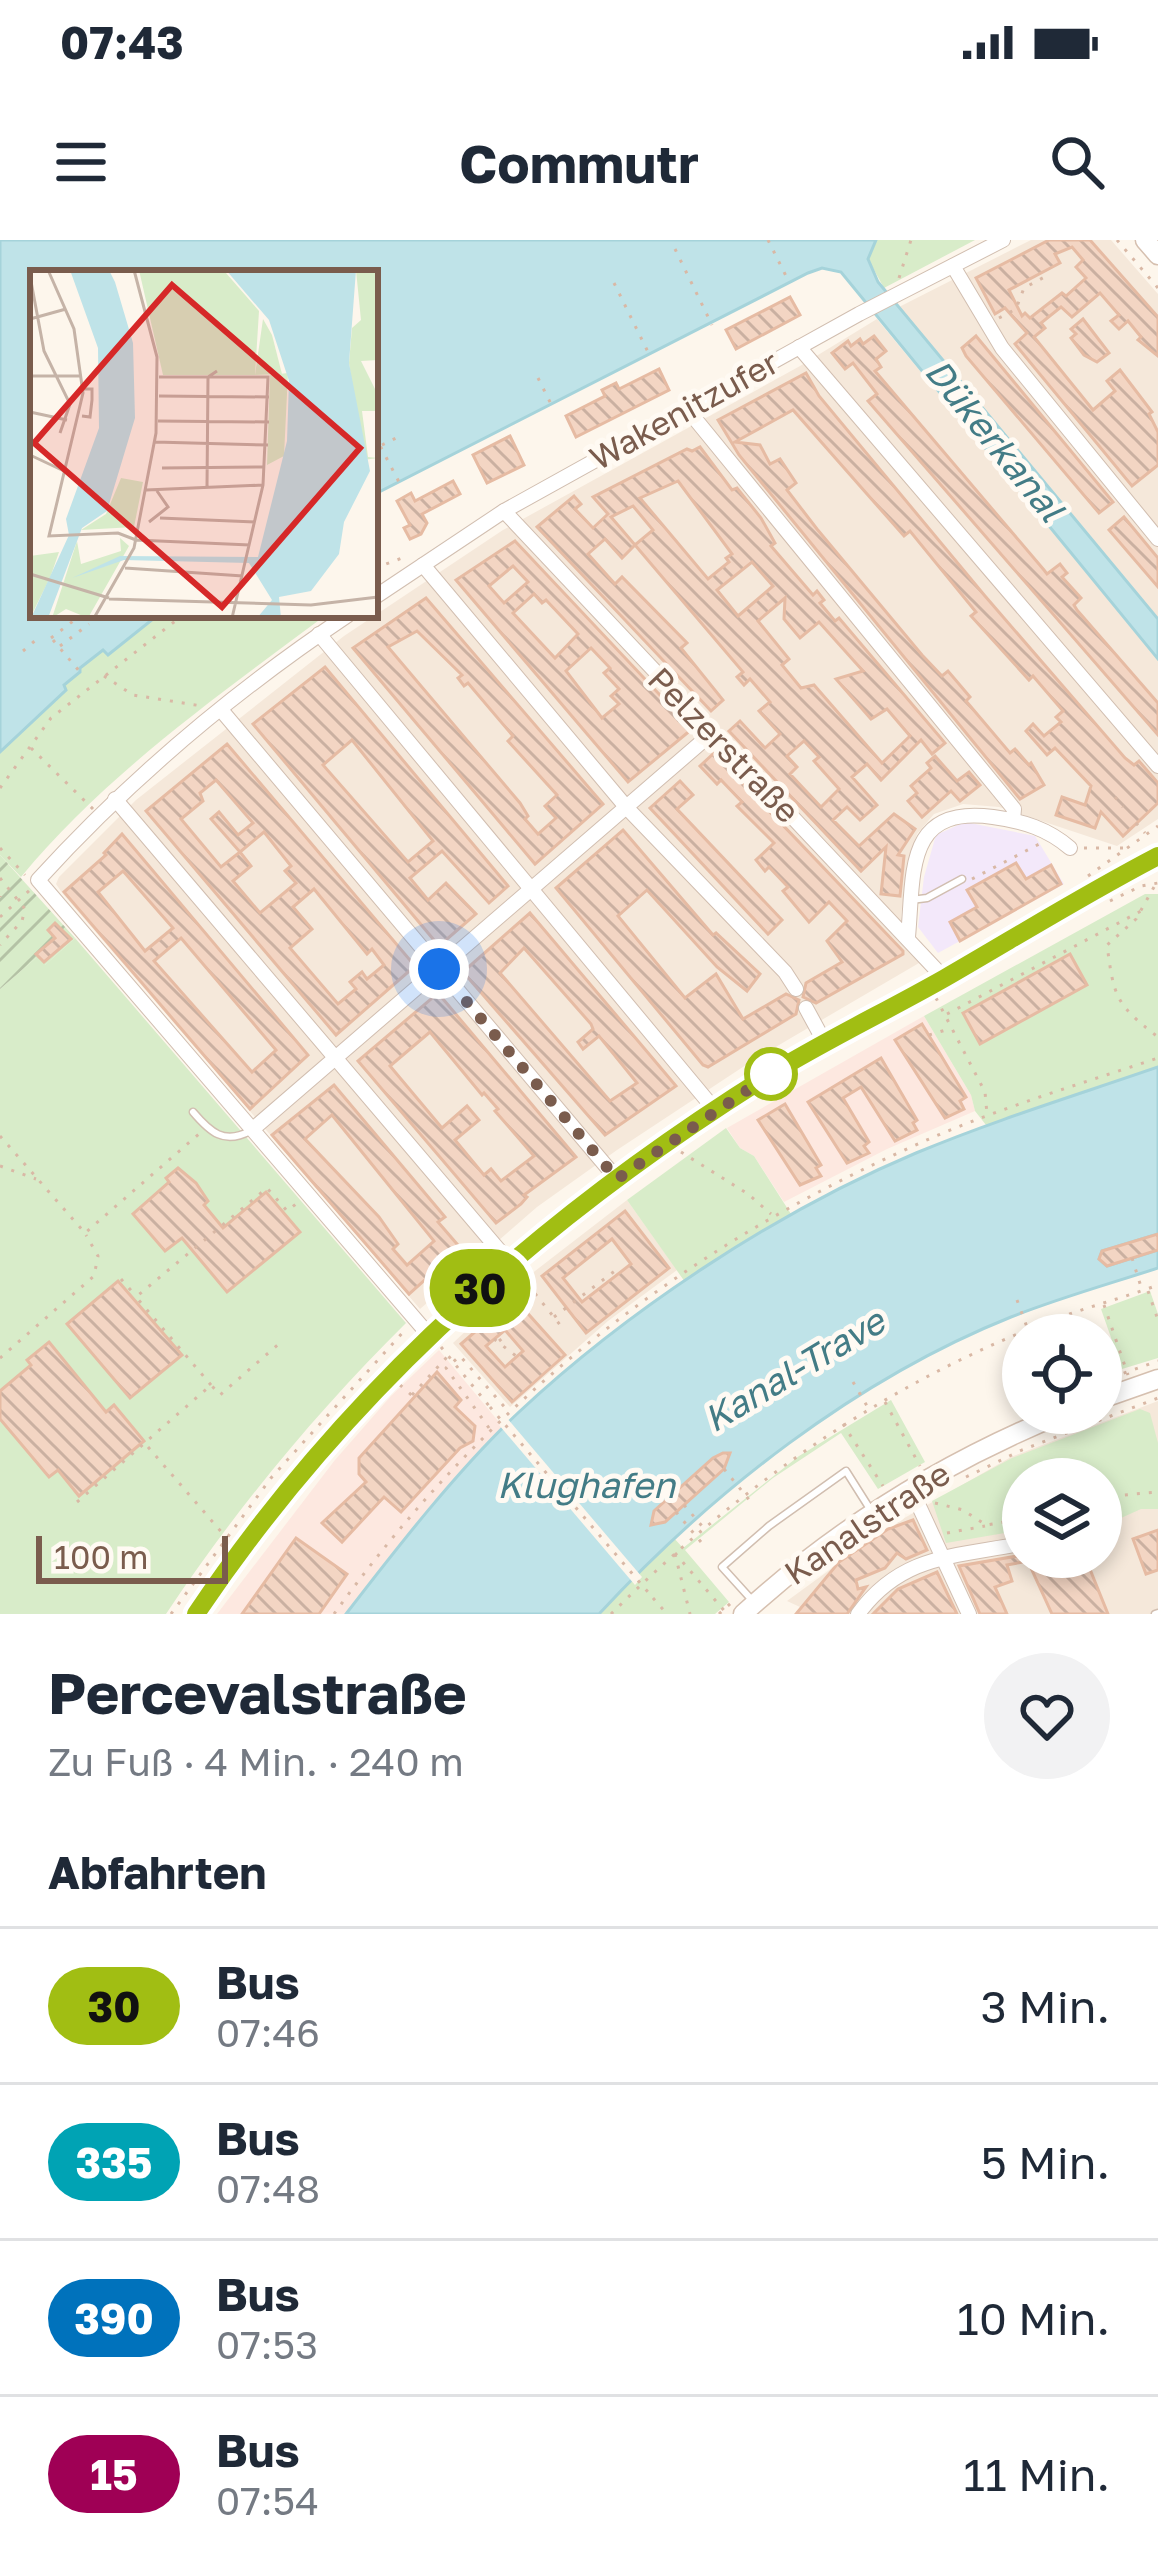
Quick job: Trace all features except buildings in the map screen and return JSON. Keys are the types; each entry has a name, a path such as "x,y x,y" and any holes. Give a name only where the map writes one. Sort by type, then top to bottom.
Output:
{"main road":[{"path":"1145,240 1158,255"},
{"path":"196,1614 302,1471 428,1333 512,1273 617,1179 825,1043 1158,856"},
{"path":"1122,1392 1158,1379"},
{"name":"Kanalstraße","path":"733,1611 872,1512 916,1498 984,1449 1017,1434"}],"street":[{"name":"Wakenitzufer","path":"378,594 414,564 504,511 859,314 1003,240"},
{"path":"953,266 986,325 1158,539"},
{"path":"799,347 1158,766"},
{"path":"687,409 1014,808 1013,820"},
{"name":"Pelzerstraße","path":"504,511 944,978"},
{"path":"414,564 627,808 796,989"},
{"path":"343,618 115,799 38,880 428,1333"},
{"path":"319,634 715,1111"},
{"path":"222,710 617,1179"},
{"path":"253,1129 712,733"},
{"path":"115,799 512,1273"},
{"path":"908,937 913,871 927,834 938,821 964,814 1013,820 1053,833 1070,848"},
{"path":"806,1008 825,1043"},
{"path":"916,1498 969,1614"},
{"path":"857,1614 898,1573 1002,1547"}],"lane":[{"path":"911,900 927,898 965,880"},
{"path":"193,1112 221,1137 234,1138 253,1129"},
{"path":"733,1611 722,1567 769,1526 847,1471 872,1512"}],"path":[{"path":"768,240 789,282"},
{"path":"899,269 911,240"},
{"path":"1117,240 1158,288"},
{"path":"674,249 712,325"},
{"path":"986,325 1016,308 1022,286 1050,274"},
{"path":"614,283 649,354"},
{"path":"538,377 551,404"},
{"path":"378,436 384,434"},
{"path":"380,446 398,437"},
{"path":"378,442 399,482"},
{"path":"378,568 414,564"},
{"path":"77,618 52,639 80,672"},
{"path":"0,788 51,718 179,618"},
{"path":"59,647 89,624"},
{"path":"23,651 37,639"},
{"path":"103,675 133,695 222,710"},
{"path":"83,680 88,686"},
{"path":"29,747 98,814"},
{"path":"1115,797 1123,807"},
{"path":"1136,823 1146,835"},
{"path":"1070,848 1127,848 1158,826"},
{"path":"965,880 1039,845 1053,833"},
{"path":"0,848 35,885 0,917"},
{"path":"0,878 25,909 22,921 0,945"},
{"path":"1102,905 1155,885"},
{"path":"1155,885 1142,911 1107,945 1125,1011 1158,1037"},
{"path":"947,1014 1142,911"},
{"path":"936,998 985,1092 987,1116"},
{"path":"928,1035 951,1028"},
{"path":"334,1614 421,1505 490,1430 610,1324 676,1274 772,1215 908,1148 1158,1058"},
{"path":"86,1233 206,1128"},
{"path":"0,1136 86,1233 98,1256 94,1276 0,1358"},
{"path":"680,1150 772,1215"},
{"path":"0,1166 43,1183"},
{"path":"708,1183 717,1176"},
{"path":"136,1297 267,1188 287,1211 309,1193"},
{"path":"1132,1258 1158,1320"},
{"path":"452,1262 465,1282"},
{"path":"554,1317 620,1267"},
{"path":"512,1273 565,1331"},
{"path":"121,1279 220,1395 281,1342"},
{"path":"1071,1314 1158,1285"},
{"path":"1017,1300 1022,1314"},
{"path":"1103,1303 1127,1371"},
{"path":"1084,1310 1085,1314"},
{"path":"171,1614 225,1537 321,1420 428,1333 667,1614"},
{"path":"508,1334 496,1341 517,1357"},
{"path":"611,1614 674,1552 770,1473 868,1408 1002,1343"},
{"path":"399,1384 413,1396 448,1356"},
{"path":"490,1430 446,1368 460,1356 509,1412"},
{"path":"425,1359 434,1369"},
{"path":"1122,1373 1158,1361"},
{"path":"853,1382 868,1408"},
{"path":"77,1502 211,1385"},
{"path":"964,1478 1054,1436 1158,1397"},
{"path":"884,1400 920,1466"},
{"path":"843,1424 884,1488"},
{"path":"824,1436 829,1443"},
{"path":"146,1445 225,1537"},
{"path":"724,1469 751,1502"},
{"path":"770,1473 776,1481"},
{"path":"1122,1495 1158,1492"},
{"path":"916,1498 950,1505 986,1525"},
{"path":"684,1505 703,1527"},
{"path":"676,1513 701,1542"},
{"path":"932,1536 1002,1522"},
{"path":"674,1552 733,1611"},
{"path":"674,1552 690,1614"}],"shaded area":[{"path":"1031,240 1111,240 1158,294 1158,619 899,307"},
{"path":"877,319 1158,659 1158,819 1117,846 999,807 963,804 934,814 917,834 901,916 904,944 919,963 755,1059 617,1150 537,1207 420,1309 56,884 136,800 344,636 378,618 378,613 503,530"},
{"path":"965,822 1035,836 1064,884 938,953 918,927 924,877 936,835"},
{"path":"924,1016 971,1095 975,1111 784,1202 754,1156 740,1148 727,1128"},
{"path":"627,1200 677,1270 608,1321 510,1407 453,1343 504,1295"},
{"path":"439,1350 504,1428 347,1614 217,1614 335,1460"},
{"path":"1158,1401 1158,1614 815,1614 787,1601 887,1528 1002,1462 1002,1578 1122,1578 1122,1458 1009,1458 1071,1434 1122,1434 1122,1415"}],"green space":[{"path":"876,240 975,240 884,288 868,259"},
{"path":"154,618 322,618 127,770 21,877 0,855 0,752 66,690 63,686 79,669 103,650 107,655"},
{"path":"0,855 75,938 44,966 36,958 0,989"},
{"path":"1145,894 1158,894 1158,1067 986,1125 924,1016"},
{"path":"75,938 406,1323 279,1462 166,1614 0,1614 0,989 37,957 45,965"},
{"path":"726,1128 740,1148 754,1156 791,1214 685,1282 627,1200"},
{"path":"1150,1291 1158,1314 1158,1358 1122,1369 1122,1314 1103,1314 1101,1309"},
{"path":"891,1400 925,1462 878,1489 841,1433 773,1478 685,1550 729,1602 715,1614 599,1614 673,1537 683,1548 799,1456"},
{"path":"1140,1409 1150,1413 1158,1443 1158,1509 1141,1509 1122,1518 1122,1458 1012,1458 1075,1434 1122,1434 1122,1416"},
{"path":"1002,1463 1002,1534 946,1543 932,1501"}],"water":[{"name":"Dükerkanal","path":"0,240 876,240 868,259 878,282 1158,619 1158,659 841,272 822,268 808,273 378,492 378,270 30,270 30,618 154,618 108,655 103,650 80,668 64,685 66,690 0,752"},
{"name":"Klughafen","path":"1158,1067 1158,1234 1102,1251 1099,1259 1107,1266 1158,1250 1158,1268 1019,1314 1002,1314 1002,1321 842,1406 738,1483 599,1614 346,1614 496,1434 608,1336 707,1266 811,1203 916,1153"}],"pier":[{"path":"506,1417 642,1577 635,1585 499,1425"}],"bus line":[{"name":"30","path":"196,1614 242,1548 353,1412 428,1334 509,1262 674,1139 771,1074 1158,856"}],"route":[{"path":"439,969 617,1179 771,1074"}],"water label":[{"name":"Kanal-Trave","path":"794,1370"}]}
